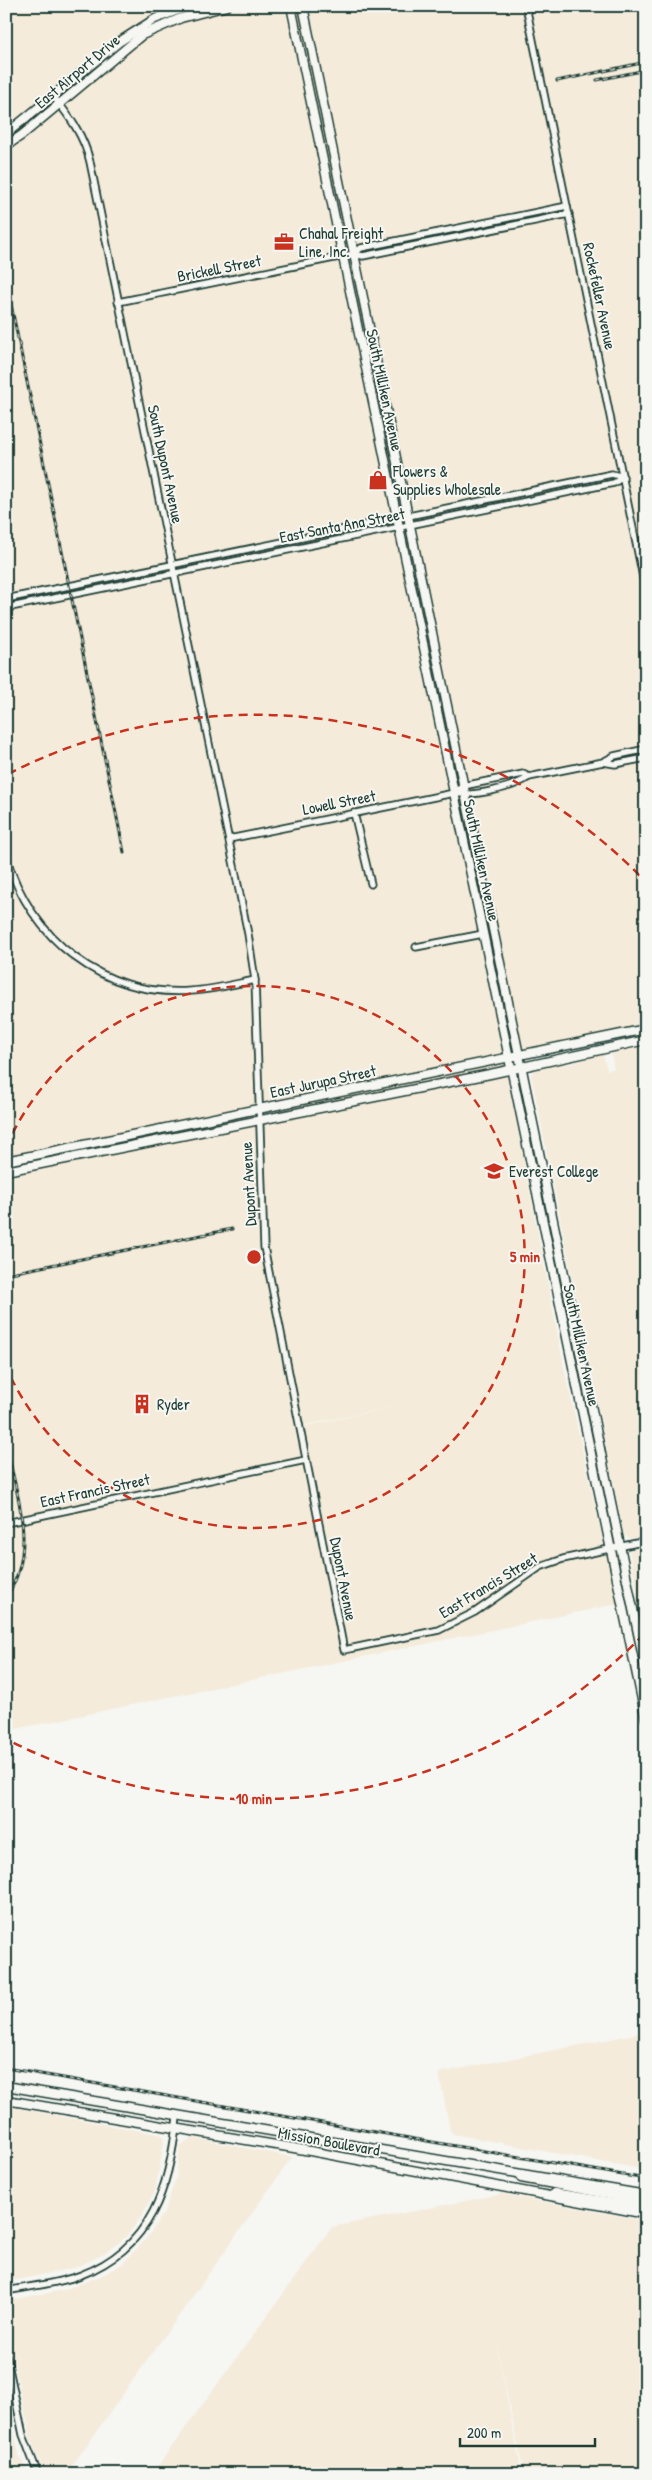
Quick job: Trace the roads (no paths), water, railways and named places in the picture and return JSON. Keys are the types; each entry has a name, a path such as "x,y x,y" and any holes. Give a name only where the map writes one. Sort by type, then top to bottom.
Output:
{"main road":[{"name":"East Airport Drive","path":"6,134 119,42 188,6"},
{"name":"East Airport Drive","path":"6,146 156,23 226,6"},
{"name":"South Milliken Avenue","path":"291,6 344,256 507,1057 646,1719"},
{"name":"South Milliken Avenue","path":"303,6 646,1672"},
{"name":"East Jurupa Street","path":"6,1161 646,1028"},
{"name":"East Jurupa Street","path":"6,1170 258,1118 521,1067 646,1040"},
{"name":"Mission Boulevard","path":"6,2086 178,2117 646,2195"},
{"name":"Mission Boulevard","path":"6,2100 176,2130 294,2148 646,2214"},
{"path":"330,2141 646,2201"},
{"path":"519,2190 573,2194 646,2208"}],"street":[{"name":"Rockefeller Avenue","path":"526,6 646,592"},
{"path":"53,96 59,104"},
{"name":"South Dupont Avenue","path":"59,104 79,133 90,162 221,802"},
{"name":"Brickell Street","path":"354,254 361,248 567,206"},
{"name":"Brickell Street","path":"118,302 354,254 363,256 569,214"},
{"name":"East Santa Ana Street","path":"6,599 612,474 623,476"},
{"name":"East Santa Ana Street","path":"6,608 614,483 623,476"},
{"name":"Lowell Street","path":"229,839 454,793 465,795 519,783 529,777 603,762 614,756 646,749"},
{"name":"Lowell Street","path":"603,762 615,764 646,758"},
{"name":"Lowell Street","path":"454,793 463,786 522,774 529,777"},
{"name":"Dupont Avenue","path":"221,802 248,934 255,980 258,1118 264,1247 344,1650"},
{"path":"354,813 371,884"},
{"path":"6,856 18,891 39,923 65,950 98,972 132,986 170,992 210,989 255,980"},
{"path":"416,947 483,934"},
{"name":"East Francis Street","path":"6,1523 306,1460"},
{"name":"East Francis Street","path":"344,1650 439,1630 475,1612 540,1568 562,1559 646,1541"},
{"path":"6,2291 81,2275 110,2260 131,2243 147,2224 166,2183 178,2117"},
{"path":"6,2354 23,2435 38,2474"}],"railway":[{"path":"557,81 646,62"},
{"path":"597,80 646,70"},
{"path":"6,280 124,852"},
{"path":"6,1274 232,1229"},
{"path":"6,1445 19,1503 23,1542 21,1561 16,1579 6,1597"},
{"path":"6,2068 646,2179"}],"place":[{"name":"Chahal Freight Line, Inc.","path":"284,242"},
{"name":"Flowers & Supplies Wholesale","path":"378,480"},
{"name":"Everest College","path":"494,1171"},
{"name":"Ryder","path":"142,1404"}]}
